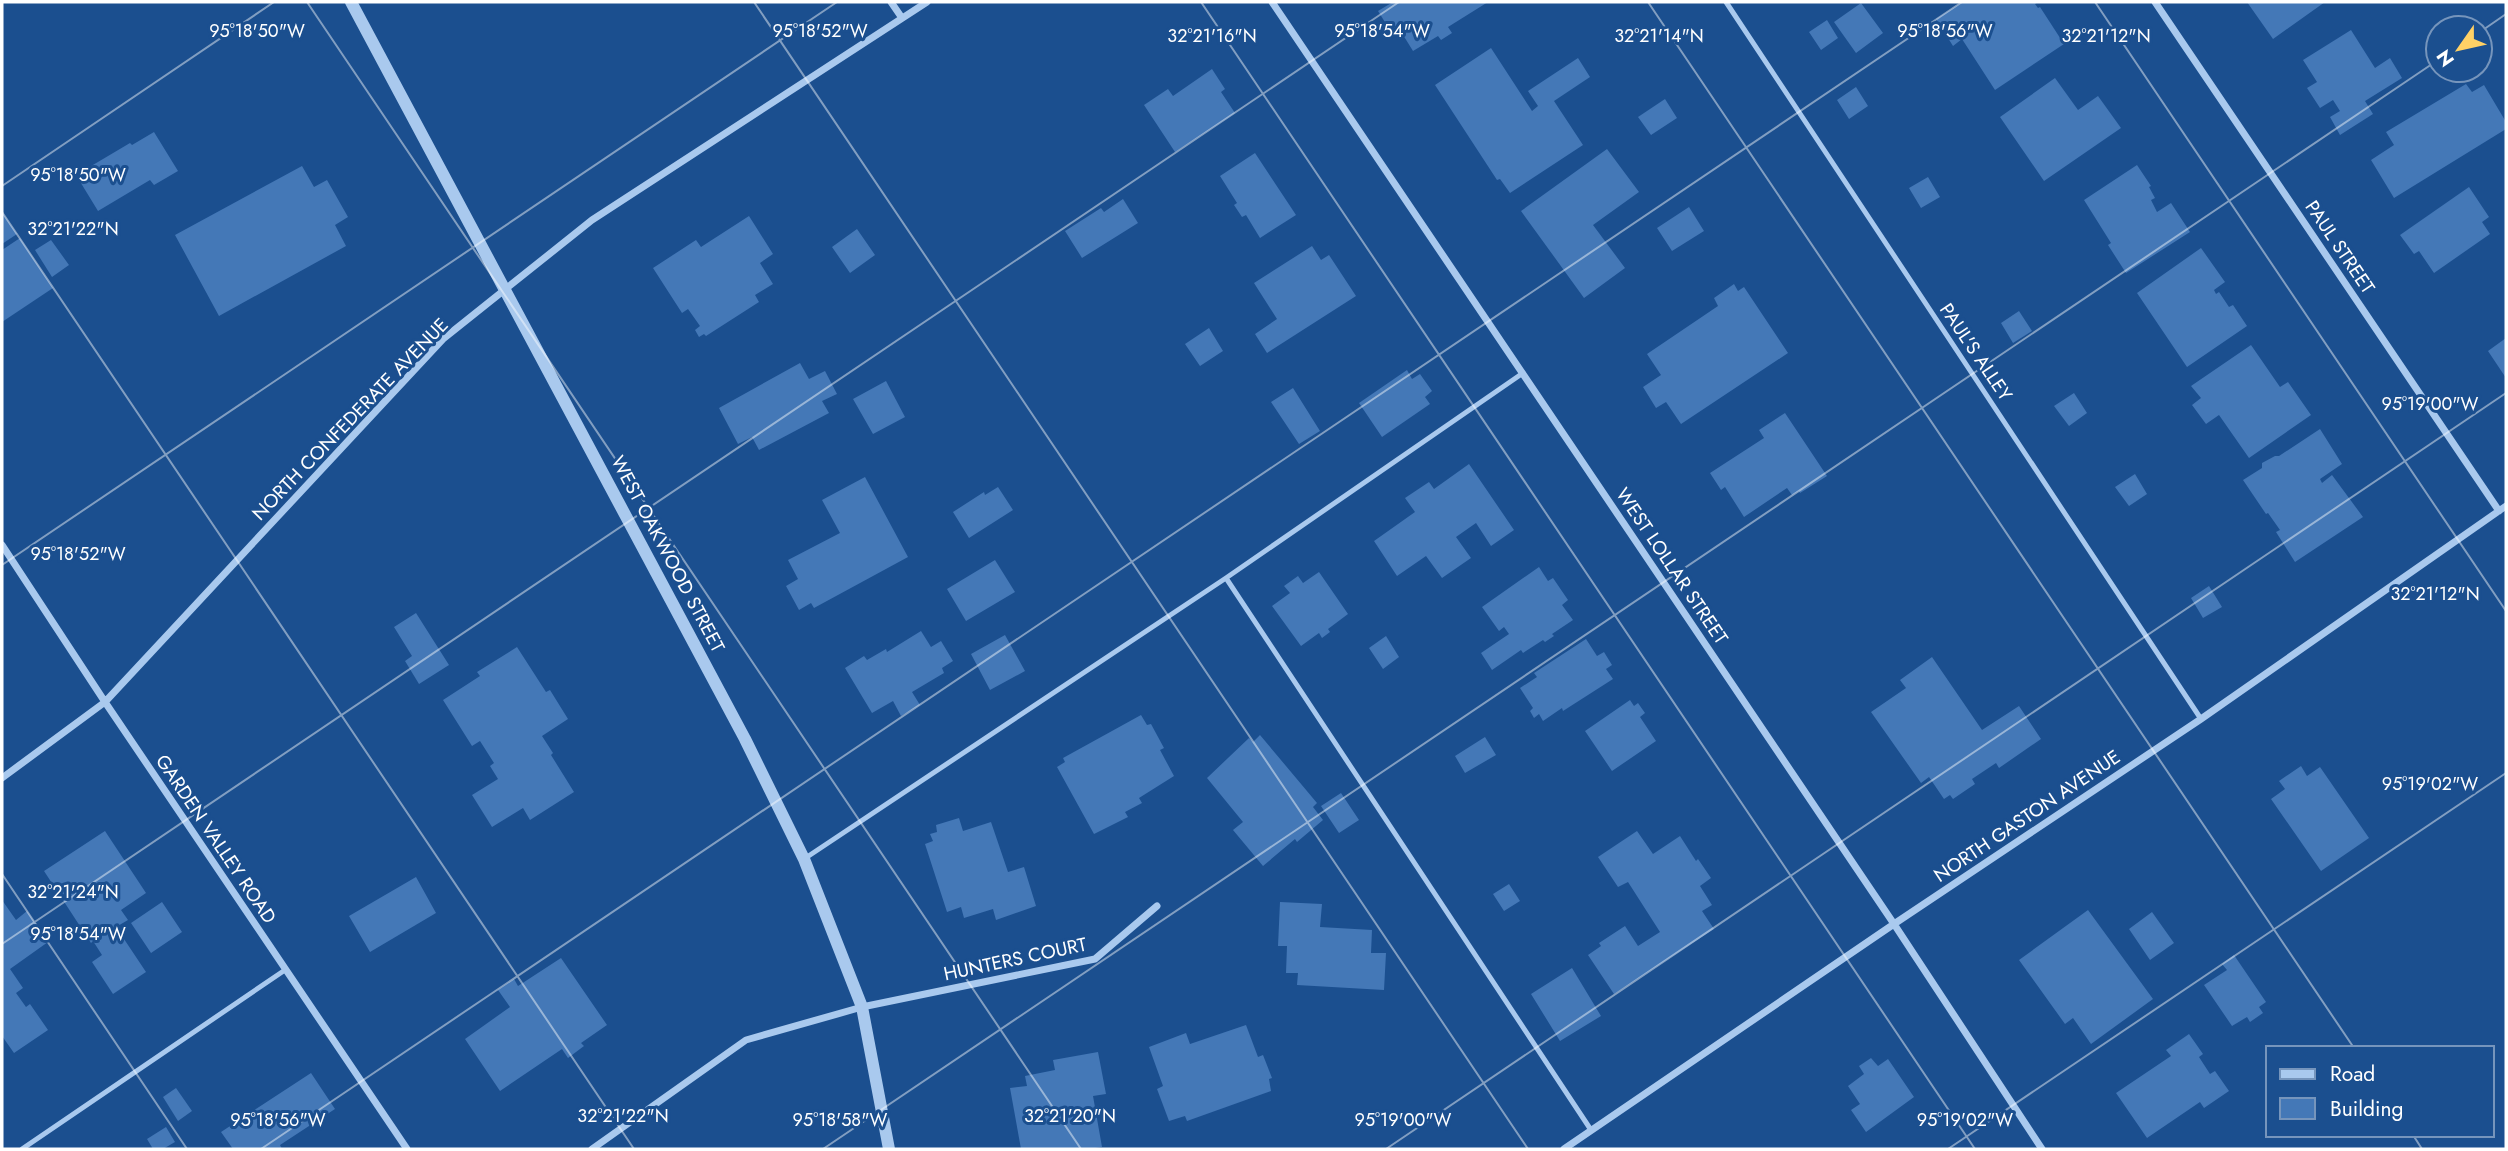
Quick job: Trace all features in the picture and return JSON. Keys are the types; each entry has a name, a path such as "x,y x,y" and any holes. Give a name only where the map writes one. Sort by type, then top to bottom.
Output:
{"street":[{"name":"WEST OAKWOOD STREET","path":"351,2 745,739 804,859 862,1007 889,1149"},
{"path":"891,2 902,18"},
{"name":"NORTH CONFEDERATE AVENUE","path":"2,778 105,702 443,340 592,220 927,2"},
{"name":"WEST LOLLAR STREET","path":"1272,2 1894,924 2042,1149"},
{"name":"PAUL STREET","path":"2155,2 2498,511"},
{"name":"NORTH GASTON AVENUE","path":"1563,1149 2201,719 2506,506"},
{"name":"GARDEN VALLEY ROAD","path":"2,545 407,1149"},
{"name":"HUNTERS COURT","path":"592,1149 746,1040 862,1007 1095,960 1157,906"}],"lane":[{"name":"PAUL'S ALLEY","path":"1726,2 2201,719"},
{"path":"804,859 1226,578 1523,373"},
{"path":"1226,578 1591,1130"},
{"path":"22,1149 285,970"}],"building":[{"path":"1393,2 1488,2 1448,27 1452,33 1441,40 1438,36 1413,51 1400,30 1393,35 1378,11"},
{"path":"1963,2 2038,2 2035,4 2040,7 2064,44 1995,90 1962,39 1953,46 1936,19"},
{"path":"2247,2 2325,2 2273,39"},
{"path":"1861,3 1883,33 1856,53 1834,22"},
{"path":"1827,20 1838,38 1821,50 1809,32"},
{"path":"2351,30 2375,68 2390,58 2402,78 2365,101 2373,114 2340,135 2330,117 2340,111 2333,100 2320,108 2307,88 2317,82 2303,60"},
{"path":"1491,48 1532,111 1538,106 1528,91 1578,58 1590,77 1554,101 1583,145 1510,193 1500,179 1497,180 1435,85"},
{"path":"1212,69 1225,89 1221,92 1235,113 1175,152 1144,105 1168,89 1173,96"},
{"path":"2055,78 2078,110 2098,96 2121,128 2044,181 2000,117"},
{"path":"2466,84 2472,92 2484,85 2506,122 2506,129 2394,198 2371,160 2394,145 2386,132"},
{"path":"1856,87 1868,106 1849,119 1837,100"},
{"path":"1665,99 1677,118 1651,135 1638,117"},
{"path":"154,132 178,171 154,185 150,180 98,211 76,175"},
{"path":"1607,149 1639,192 1593,225 1625,268 1584,298 1521,211"},
{"path":"1255,153 1296,215 1260,238 1246,215 1242,217 1234,205 1237,203 1220,176"},
{"path":"2137,165 2151,186 2149,187 2155,198 2151,200 2157,212 2171,203 2190,232 2126,273 2084,200"},
{"path":"302,166 314,187 327,180 348,217 335,225 346,246 219,316 175,235"},
{"path":"1928,177 1940,197 1921,208 1909,188"},
{"path":"2469,187 2489,217 2482,222 2490,234 2434,273 2419,251 2414,254 2400,235"},
{"path":"1123,199 1138,223 1082,258 1065,231 1101,208 1104,212"},
{"path":"1689,207 1704,231 1672,251 1657,228"},
{"path":"2,212 17,234 2,244"},
{"path":"749,216 773,254 760,263 773,284 755,295 759,302 706,336 704,334 699,337 695,330 700,326 688,309 682,313 653,268 696,240 701,247"},
{"path":"857,229 875,255 850,273 832,247"},
{"path":"20,238 53,288 2,322 2,250"},
{"path":"51,240 69,265 52,277 35,250"},
{"path":"1312,246 1321,260 1329,255 1356,296 1267,353 1255,334 1277,319 1254,283"},
{"path":"2201,248 2225,282 2214,290 2216,294 2219,292 2229,307 2233,305 2247,326 2187,367 2137,293"},
{"path":"1734,284 1738,291 1744,287 1788,353 1681,424 1666,402 1656,408 1643,387 1661,375 1647,354 1718,306 1714,298"},
{"path":"2019,311 2032,331 2013,343 2001,323"},
{"path":"1209,328 1223,351 1200,366 1185,344"},
{"path":"2506,338 2506,378 2488,351"},
{"path":"2251,345 2280,387 2288,382 2311,415 2249,458 2219,415 2206,424 2192,405 2201,398 2191,386"},
{"path":"800,363 809,379 825,371 837,394 822,401 829,413 759,450 752,437 738,444 719,408"},
{"path":"1407,370 1412,379 1420,374 1432,391 1425,397 1430,404 1382,437 1359,403"},
{"path":"886,381 905,417 873,434 853,399"},
{"path":"1293,388 1320,431 1299,444 1271,402"},
{"path":"2074,393 2087,413 2069,426 2054,406"},
{"path":"1785,413 1827,476 1800,493 1799,491 1792,495 1787,488 1744,517 1725,487 1721,490 1710,473 1764,438 1759,430"},
{"path":"2320,429 2342,464 2320,479 2322,483 2332,475 2363,517 2295,562 2276,532 2280,530 2243,480 2262,468 2262,463 2279,456"},
{"path":"1469,464 1514,530 1491,546 1476,523 1456,537 1471,558 1442,578 1426,556 1397,576 1374,541 1415,512 1405,498 1429,482 1434,489"},
{"path":"2135,474 2147,494 2129,506 2115,487"},
{"path":"865,477 908,557 814,608 811,603 799,610 786,586 798,579 788,560 840,533 822,500"},
{"path":"998,487 1013,510 969,538 953,512 984,492 985,495"},
{"path":"995,560 1015,592 966,621 947,589"},
{"path":"1539,567 1548,581 1553,578 1568,600 1562,605 1573,620 1545,642 1543,640 1523,653 1521,650 1492,670 1481,653 1509,634 1504,627 1499,631 1482,607"},
{"path":"1319,572 1348,614 1328,629 1330,632 1322,638 1319,633 1301,646 1272,606 1290,593 1284,586 1298,576 1303,583"},
{"path":"2209,586 2222,607 2203,618 2191,598"},
{"path":"416,613 449,665 419,684 405,661 412,656 394,627"},
{"path":"921,631 931,647 941,641 953,661 942,668 944,673 912,692 920,705 901,716 893,701 872,713 845,668 864,656 867,660 886,649 887,652"},
{"path":"1005,635 1025,671 990,690 971,654"},
{"path":"1386,636 1399,657 1383,669 1369,648"},
{"path":"1586,639 1597,656 1604,652 1612,665 1606,669 1613,679 1543,721 1539,714 1534,718 1530,711 1533,708 1520,688 1537,677 1534,673"},
{"path":"517,647 546,692 550,690 568,719 542,736 574,792 530,820 523,808 492,827 472,795 498,779 490,766 494,763 480,741 472,746 443,700 480,676 477,672"},
{"path":"1932,657 1982,730 2019,706 2041,739 1999,768 1996,763 1972,779 1975,784 1953,799 1950,795 1944,799 1929,777 1921,783 1871,712 1906,688 1900,680"},
{"path":"1630,700 1634,706 1638,703 1645,713 1640,717 1656,741 1612,771 1585,731"},
{"path":"1141,715 1147,725 1151,724 1164,748 1160,750 1174,776 1139,798 1142,803 1125,812 1128,817 1094,834 1057,767 1065,762 1063,758"},
{"path":"1260,735 1317,803 1313,807 1323,820 1263,866 1233,830 1243,822 1207,778 1249,738 1253,742"},
{"path":"1485,737 1496,755 1465,773 1455,756"},
{"path":"2301,766 2307,776 2320,767 2369,838 2321,871 2271,799 2285,789 2279,781"},
{"path":"1341,793 1359,820 1339,833 1321,806"},
{"path":"959,818 963,831 991,822 1008,872 1024,867 1036,906 996,920 993,909 964,918 961,907 947,912 925,844 933,841 930,834 937,832 936,825"},
{"path":"105,831 146,893 121,910 128,920 116,927 146,972 113,994 92,962 102,955 93,941 91,943 44,871"},
{"path":"1637,831 1653,854 1680,836 1711,878 1700,886 1712,905 1702,911 1714,929 1614,994 1588,955 1601,946 1599,943 1625,926 1638,946 1660,932 1628,882 1618,887 1598,857"},
{"path":"416,877 436,913 370,952 349,916"},
{"path":"1509,884 1520,901 1504,911 1493,894"},
{"path":"2,900 16,920 27,911 48,942 10,969 23,988 16,993 26,1007 30,1004 48,1030 14,1053 2,1036"},
{"path":"162,902 182,932 151,953 131,923"},
{"path":"1280,902 1322,904 1320,927 1372,930 1371,953 1386,953 1384,990 1297,985 1298,973 1286,973 1287,946 1278,946"},
{"path":"2088,910 2153,999 2091,1044 2073,1018 2065,1024 2019,960"},
{"path":"2152,912 2174,943 2150,960 2129,929"},
{"path":"2234,955 2266,1002 2259,1007 2263,1013 2250,1022 2247,1017 2232,1026 2204,985 2227,970 2222,964"},
{"path":"561,958 607,1025 581,1043 584,1046 568,1058 562,1049 500,1091 465,1039 510,1007 498,990 514,979 518,986"},
{"path":"1572,968 1601,1016 1560,1041 1531,994"},
{"path":"1246,1025 1258,1057 1263,1055 1272,1078 1269,1079 1271,1091 1187,1121 1185,1116 1169,1121 1157,1089 1163,1086 1149,1047 1186,1033 1190,1044"},
{"path":"2189,1034 2203,1054 2199,1057 2210,1074 2215,1071 2229,1091 2204,1108 2200,1102 2147,1138 2116,1093 2171,1056 2166,1050"},
{"path":"1098,1052 1106,1094 1093,1096 1102,1147 1021,1149 1010,1088 1027,1086 1025,1076 1055,1070 1053,1060"},
{"path":"1871,1058 1878,1066 1888,1059 1914,1097 1866,1132 1851,1110 1860,1104 1848,1086 1864,1074 1859,1066"},
{"path":"311,1073 335,1109 280,1145 282,1149 233,1149 221,1132"},
{"path":"176,1088 192,1111 178,1121 163,1097"},
{"path":"166,1127 175,1142 163,1149 153,1149 147,1139"}]}
